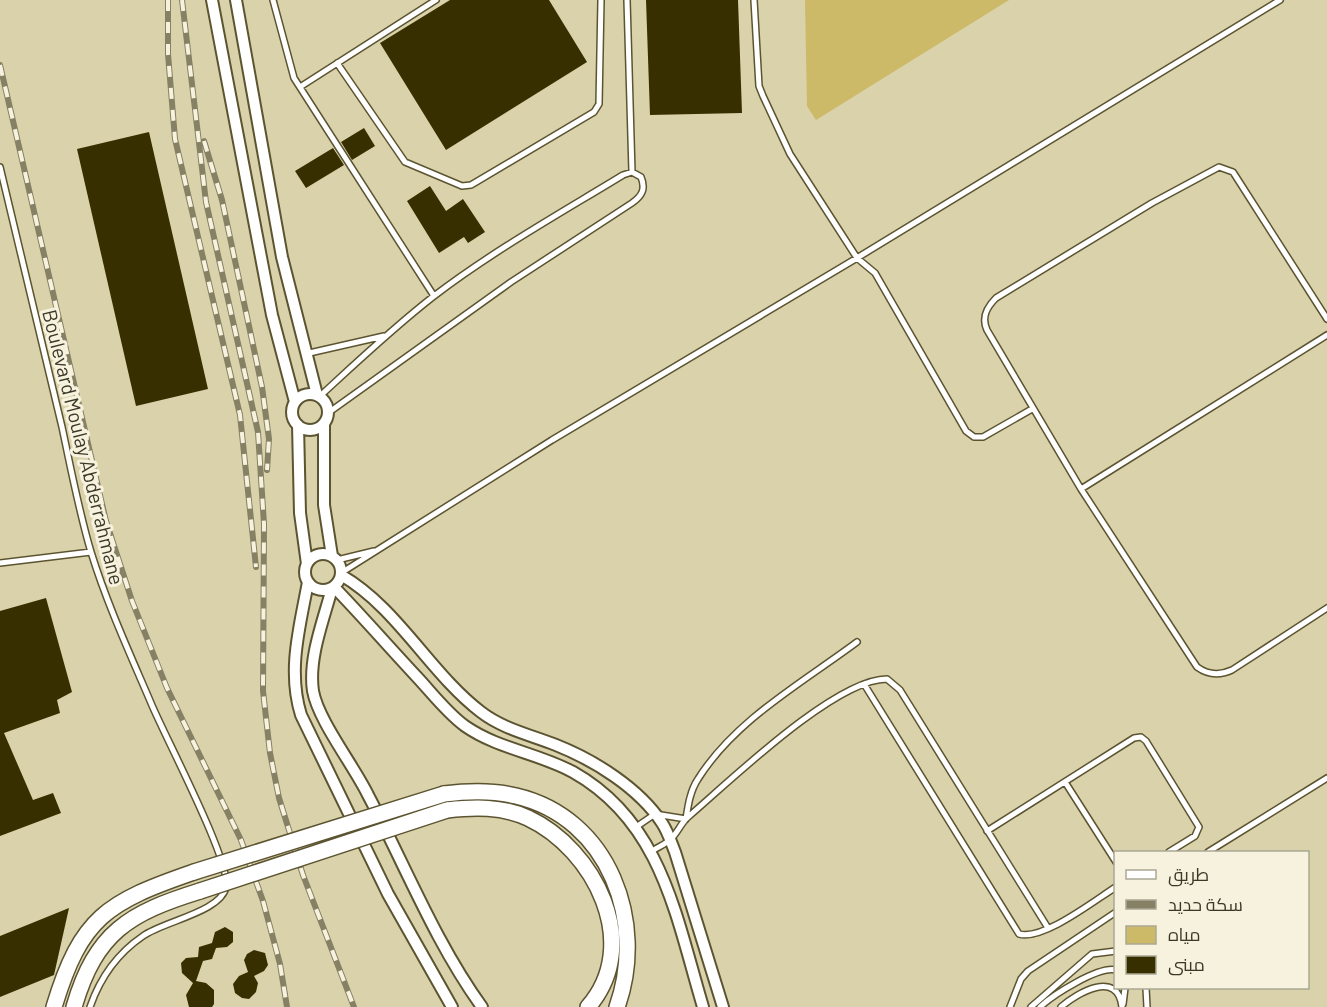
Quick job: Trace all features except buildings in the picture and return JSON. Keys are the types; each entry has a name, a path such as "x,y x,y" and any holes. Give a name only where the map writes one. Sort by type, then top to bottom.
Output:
{"main road":[{"path":"54,1007 65,972 77,946 104,915 136,893 444,794 492,791 518,796 546,807 585,836 614,878 625,907 629,962 617,1007"},
{"path":"74,1007 86,970 110,937 146,910 447,810 479,807 526,817 569,846 586,865 606,908 611,955 607,976 588,1007"}],"street":[{"path":"212,0 272,315 295,402 292,416 298,425 300,513 307,564 305,573 308,582 294,663 294,686 301,715 388,894 452,1007"},
{"path":"236,0 282,257 305,354 319,395 326,402 324,505 335,558 341,574 379,604 443,677 482,712 505,726 584,758 619,781 655,814 670,840 723,1007"},
{"path":"295,402 306,393 319,395"},
{"path":"298,425 314,430 326,419"},
{"path":"307,564 317,555 335,558"},
{"path":"341,574 333,587 314,668 312,683 316,702 368,794 439,935 482,1007"},
{"path":"308,582 318,590 333,587"},
{"path":"333,587 462,724 498,744 571,771 608,797 636,827 652,851 671,898 703,1007"}],"lane":[{"path":"273,0 294,78 434,296"},
{"path":"300,87 436,0"},
{"path":"338,63 405,162 462,186 471,185 594,112 598,104 601,0"},
{"path":"627,0 632,172"},
{"path":"754,0 759,86 790,154 857,258 875,273 970,436 983,437 1032,409"},
{"path":"341,574 552,440 857,258 1280,0"},
{"name":"Boulevard Moulay Abderrahmane","path":"0,167 91,552 138,675 226,871 225,892 211,906 145,934 130,946 104,975 90,1007"},
{"path":"1327,319 1233,172 1219,168 1099,234 990,304 984,319 987,330 1032,409 1081,489 1197,667 1205,673 1224,674 1327,608"},
{"path":"319,395 385,336 434,296 483,261 623,175 637,173 643,182 640,197 511,282 326,419"},
{"path":"1081,489 1327,335"},
{"path":"305,354 385,336"},
{"path":"335,558 381,549"},
{"path":"0,563 91,552"},
{"path":"686,819 697,780 725,743 759,714 857,642"},
{"path":"652,851 670,840 686,819 775,743 842,694 881,679 896,684 1048,928"},
{"path":"864,684 1018,932 1031,934 1048,928 1114,888"},
{"path":"987,831 1134,738 1144,739 1199,827 1195,836 1170,851"},
{"path":"1210,851 1327,777"},
{"path":"1065,782 1114,859"},
{"path":"636,827 655,814 686,819"},
{"path":"1010,1007 1021,979 1028,971 1114,913"},
{"path":"1031,1007 1092,954 1114,951"},
{"path":"1040,1007 1055,994 1102,970 1114,970"},
{"path":"1060,1007 1097,986 1106,986 1116,991 1122,1007"},
{"path":"1122,1007 1125,989"},
{"path":"1146,989 1147,1007"}],"water":[{"path":"805,0 1009,0 816,120 807,106"}],"railway":[{"path":"168,0 168,54 175,139 240,415 256,567"},
{"path":"182,0 206,202 258,432 264,524 263,691 270,753 279,798 303,875 354,1007"},
{"path":"0,65 106,521 132,601 167,688 241,840 263,901 280,964 287,1007"},
{"path":"204,141 222,200 262,387 269,439 267,470"}]}
